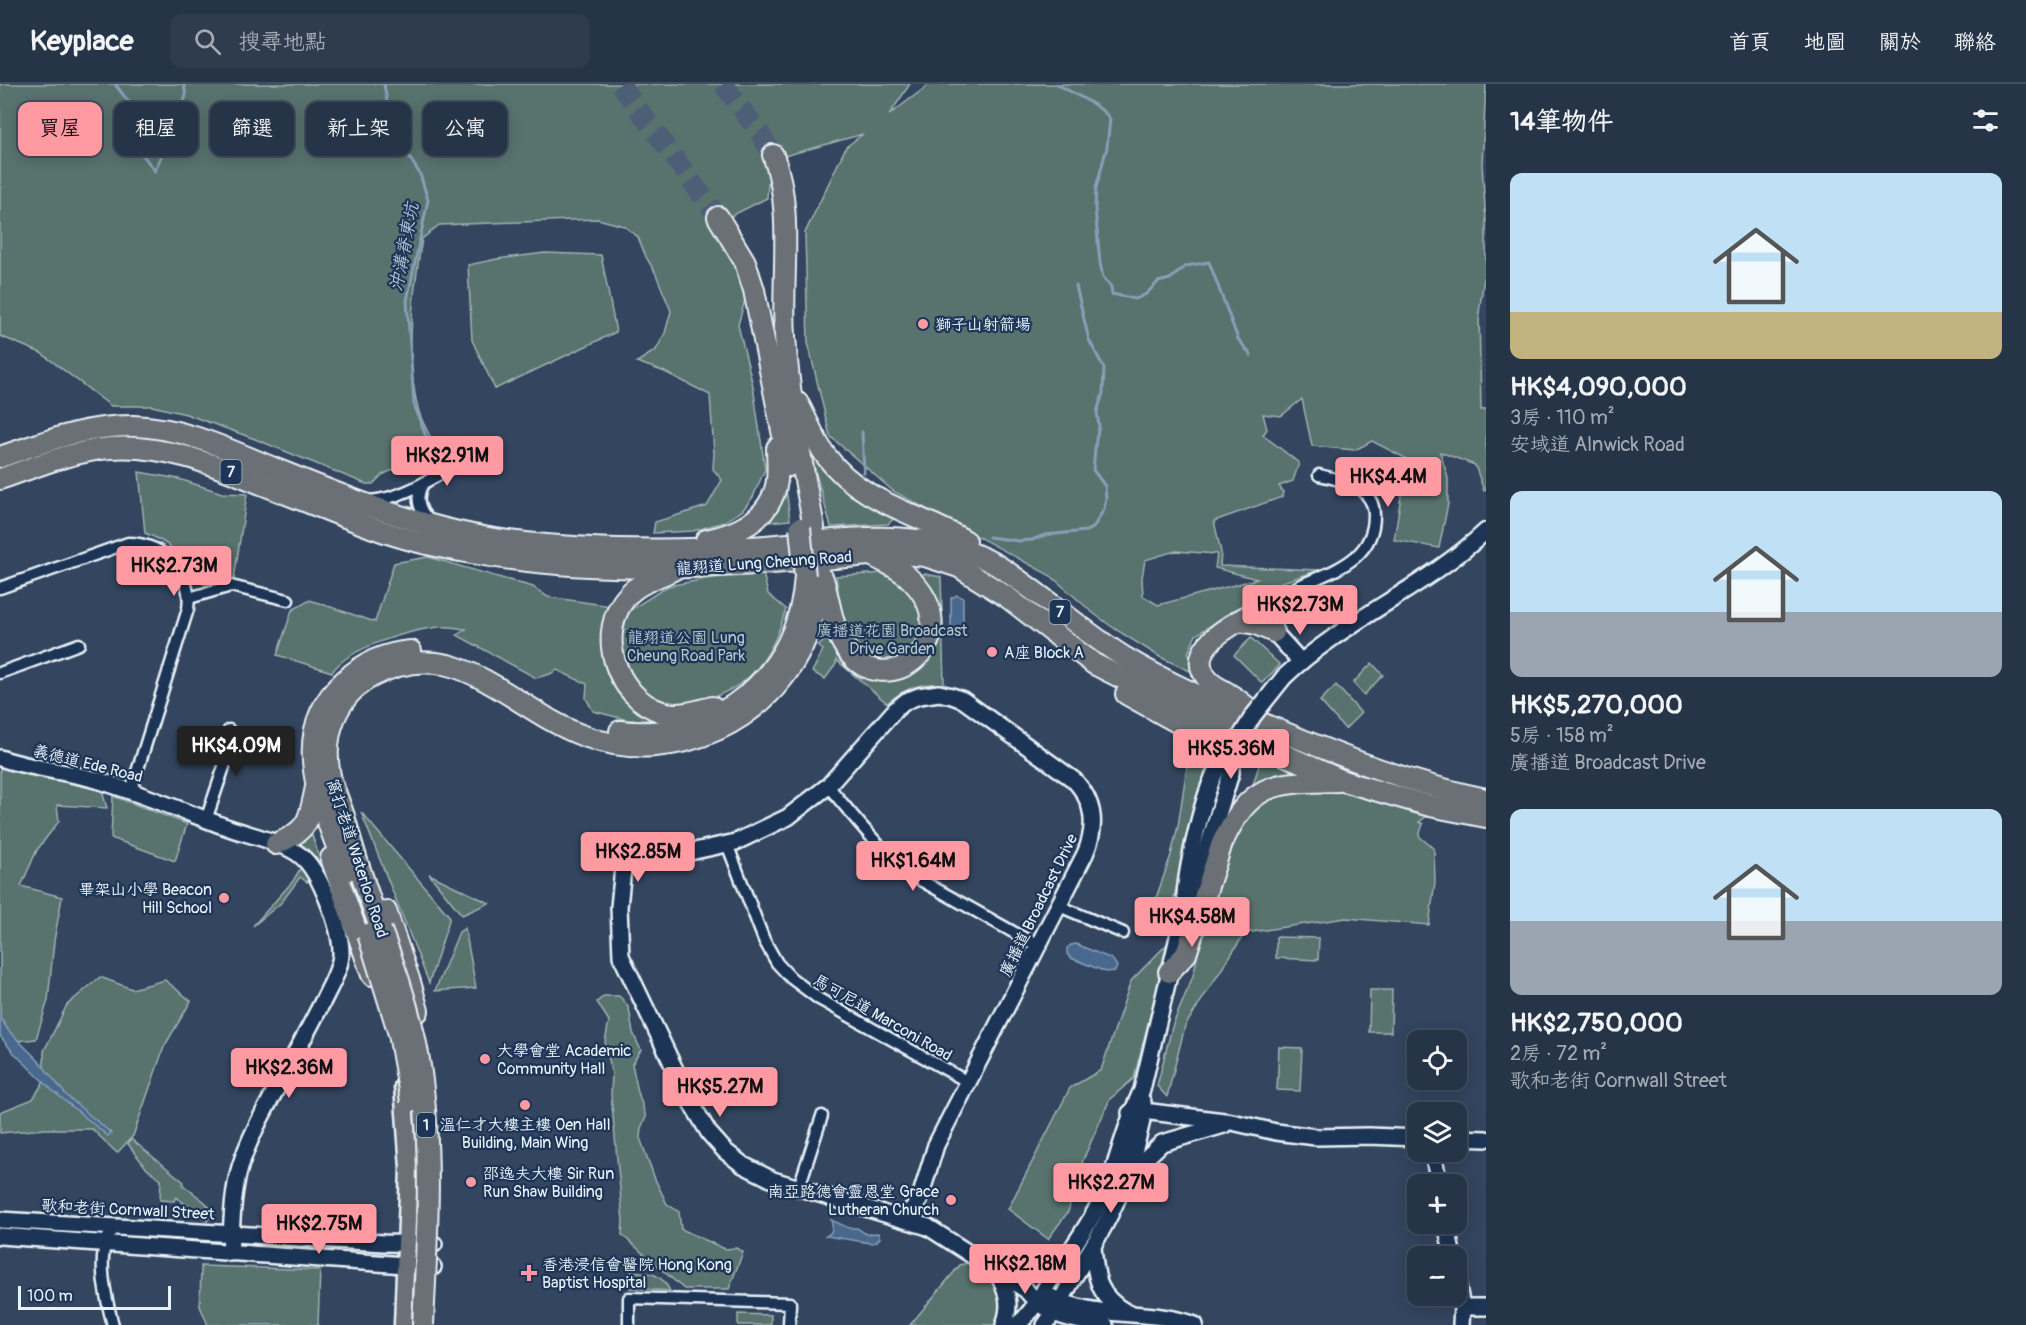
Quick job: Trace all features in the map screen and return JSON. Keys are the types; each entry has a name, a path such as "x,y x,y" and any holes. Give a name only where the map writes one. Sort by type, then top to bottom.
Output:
{"highway":[{"name":"1","path":"773,154 783,187 785,337 792,394 797,473"},
{"name":"1","path":"718,217 736,244 747,268 758,307 780,421 797,473"},
{"path":"792,394 806,416 824,454 850,481 881,501 970,543 986,559"},
{"path":"746,696 689,712 664,712 639,699 620,677 612,656 611,645 618,610 636,587 675,558 738,531 764,511 776,484 780,421"},
{"name":"龍翔道 Lung Cheung Road","path":"0,457 87,430 132,426 159,428 210,441 353,499 438,528 517,542 614,548 675,558 751,547 883,537 935,542 986,559 1019,580 1081,628 1136,664 1227,709 1306,743 1392,775 1435,788 1486,799"},
{"name":"龍翔道 Lung Cheung Road","path":"0,479 90,451 123,448 153,449 202,461 366,526 437,546 537,563 916,554 959,567 1007,597 1094,664 1192,714 1343,781 1421,804 1486,817"},
{"name":"窩打老道 Waterloo Road","path":"410,1325 416,1200 413,1118 399,1034 375,932 346,822 330,773 329,732 335,716 356,688 373,676 395,667 414,663 435,663 450,666 474,676 553,722 604,742 636,746 678,743 728,726 769,694 788,672 801,648 819,595 818,559 807,527 797,473"},
{"name":"窩打老道 Waterloo Road","path":"807,527 805,567 845,648 853,658 866,666 894,670 917,658 925,649 931,633 931,612 923,595 908,578 871,555"},
{"name":"窩打老道 Waterloo Road","path":"423,1325 429,1173 422,1077 412,1023 319,796 312,762 312,741 316,723 325,704 341,684 357,670 378,659 398,653 433,650 480,664 568,715 600,727 621,731 651,732 689,726 724,712 746,696 766,676 783,652 795,627 819,595"},
{"path":"1273,603 1220,633 1207,647 1202,661 1203,671 1212,684 1232,695 1277,729"},
{"path":"1238,621 1256,624 1274,632"},
{"path":"1094,664 1122,692 1231,752"},
{"path":"1169,972 1186,954 1222,843 1246,806 1262,792 1280,784 1343,781"},
{"path":"276,844 295,836 304,827 319,796"},
{"path":"319,796 323,835 395,1040"},
{"path":"346,822 362,842 410,982 421,1029"}],"main road":[{"path":"403,1325 409,1168 404,1094 395,1040 421,1029 431,1097 435,1146 430,1325"}],"street":[{"path":"353,499 386,499 423,484 456,465"},
{"path":"1299,664 1274,632 1270,616 1273,603 1282,595 1356,557 1363,551 1372,531 1374,510 1363,491 1319,475"},
{"path":"423,484 418,494 420,508 438,528"},
{"path":"1054,1311 1104,1229 1127,1176 1137,1112 1183,916 1186,884 1215,796 1218,767 1231,752 1259,707 1299,664 1443,567 1486,531"},
{"path":"0,588 114,546 136,543 157,549 183,574 189,598 186,615 131,790"},
{"path":"189,598 231,586 288,600"},
{"path":"0,673 79,644"},
{"name":"廣播道 Broadcast Drive","path":"919,1201 933,1151 1091,839 1093,814 1088,799 1074,780 963,700 939,693 919,696 906,701 896,709 828,786 788,817 736,842 680,853 633,855 626,860 623,868 620,907 621,956 690,1101 709,1133 725,1151 764,1177 928,1227 1039,1298"},
{"path":"206,820 229,752 229,730"},
{"name":"義德道 Ede Road","path":"0,758 39,769 82,776 131,790 298,853 316,874 336,927 339,966 328,993 246,1148 236,1185 230,1252"},
{"path":"828,786 903,869 1038,946"},
{"name":"馬可尼道 Marconi Road","path":"726,844 764,940 777,963 791,978 819,999 968,1082"},
{"path":"1059,906 1123,933"},
{"path":"1137,1112 1232,1122 1276,1132 1316,1137 1407,1138"},
{"path":"1017,1325 1039,1298 1094,1213 1137,1112"},
{"path":"799,1187 822,1116"},
{"path":"1127,1176 1162,1143 1232,1122"},
{"path":"1467,1138 1486,1138"},
{"path":"896,1216 914,1209 919,1201"},
{"path":"919,1201 922,1216 928,1227"},
{"name":"歌和老街 Cornwall Street","path":"0,1220 434,1244"},
{"path":"113,1325 105,1283 103,1256 109,1233 117,1226"},
{"path":"0,1236 433,1267"},
{"path":"1093,1247 1101,1289 1109,1301 1129,1313"},
{"path":"1004,1325 1008,1310 1008,1296 995,1270 1043,1270 1061,1261 1070,1252"},
{"path":"628,1325 629,1298 790,1303 789,1325"},
{"path":"1039,1298 1054,1311 1071,1320 1106,1325"},
{"path":"1461,1325 1462,1307 1486,1307"},
{"path":"1054,1311 1083,1308 1167,1317 1195,1325"}],"green space":[{"path":"0,84 910,84 889,115 930,84 1486,84 1482,165 1486,264 1479,313 1481,410 1486,409 1486,490 1484,491 1475,465 1440,452 1448,478 1448,504 1439,548 1394,540 1407,459 1372,441 1355,450 1312,446 1302,399 1281,416 1263,414 1267,429 1263,435 1299,463 1293,481 1279,486 1283,492 1282,497 1214,521 1221,552 1220,566 1320,570 1273,585 1196,635 1188,653 1191,658 1192,672 1160,657 1115,629 1051,576 893,491 830,436 808,343 805,233 846,147 863,134 770,160 767,198 713,225 739,272 745,300 738,325 753,386 765,469 753,497 742,511 724,522 693,531 653,533 655,522 707,506 722,480 713,469 710,395 665,372 637,362 656,350 665,333 671,311 638,237 624,226 598,219 439,225 422,239 413,303 412,370 419,412 433,442 407,457 395,469 382,475 373,484 366,484 186,414 152,406 111,406 41,353 0,336","holes":["1175,551 1217,554 1215,568 1257,579 1158,605 1143,596 1142,578 1145,560"]},
{"path":"545,253 601,255 616,332 495,389 472,340 468,265"},
{"path":"811,456 838,484 898,515 888,524 831,527"},
{"path":"139,472 179,479 222,493 247,494 234,579 205,585 193,578 185,562 174,550 161,540 145,533"},
{"path":"786,487 790,520 769,522"},
{"name":"龍翔道公園 Lung Cheung Road Park","path":"428,557 533,587 548,597 632,609 668,586 717,577 763,573 768,594 786,609 773,643 752,674 721,694 694,703 669,705 651,699 632,682 612,657 616,680 622,695 634,706 655,718 653,720 628,720 593,711 586,698 587,684 557,670 536,678 457,635 466,629 438,627 396,636 352,655 332,672 277,655 292,610 310,600 375,622 394,563"},
{"name":"廣播道花園 Broadcast Drive Garden","path":"886,573 925,574 941,577 944,684 914,687 900,693 887,703 836,660 836,664 825,679 812,672 823,650 818,646 843,626 836,576"},
{"path":"1251,638 1280,665 1262,683 1234,655"},
{"path":"1372,663 1383,675 1364,695 1353,683"},
{"path":"1336,685 1361,713 1345,729 1320,701"},
{"path":"1190,747 1205,752 1210,759 1164,934 1145,930 1171,855 1178,826"},
{"path":"1282,757 1292,774 1251,791 1260,762"},
{"path":"0,766 102,791 107,808 57,805 59,821 37,850 21,886 62,897 54,941 48,1000 36,1039 8,1042 0,1035"},
{"path":"1341,790 1427,816 1419,822 1423,824 1419,836 1434,849 1435,882 1429,925 1346,918 1245,933 1185,1026 1167,1097 1157,1086 1172,1027 1193,976 1205,923 1245,810 1271,793"},
{"path":"113,796 187,824 175,861 111,838"},
{"path":"361,812 450,917 429,983"},
{"path":"311,832 322,865 306,849 297,844"},
{"path":"303,864 312,877 307,882 300,877 282,902 253,926 293,881"},
{"path":"429,874 489,903 462,915"},
{"path":"465,928 476,988 435,991 459,932"},
{"path":"1276,937 1319,938 1318,960 1276,958"},
{"path":"1169,942 1134,1078 1110,1099 1083,1160 1068,1212 1048,1239 1008,1209 1070,1088 1101,1070 1131,981"},
{"path":"100,977 132,989 165,980 191,1001 164,1047 133,1136 117,1153 92,1129 45,1129 0,1133 0,1112 33,1099 44,1081 44,1051 67,1005"},
{"path":"1370,990 1392,990 1391,1032 1369,1032"},
{"path":"604,996 619,996 629,1008 633,1032 641,1050 632,1064 646,1117 640,1138 667,1204 679,1212 681,1229 725,1249 736,1248 743,1252 729,1289 684,1289 622,1235 623,1221 611,1095 612,1073 605,1042 609,1021 597,1002"},
{"path":"1279,1047 1302,1048 1300,1091 1277,1090"},
{"path":"131,1139 205,1202 214,1213 207,1221 176,1197 174,1201 160,1200 161,1179 147,1169 128,1144"},
{"path":"971,1262 994,1276 1004,1315 995,1325 910,1325 960,1265"},
{"path":"201,1266 320,1270 318,1325 208,1325 200,1306"},
{"path":"631,1271 649,1273 658,1277 663,1280 670,1291 629,1288"},
{"path":"738,1314 771,1315 771,1325 738,1325"}],"water":[{"path":"957,595 963,598 963,627 957,631 951,627 951,598"},
{"path":"1076,944 1112,959 1117,966 1115,971 1106,972 1071,958 1067,954 1067,948"},
{"path":"0,1017 9,1031 39,1061 67,1096 111,1133 108,1136 53,1091 12,1051 0,1036"},
{"path":"831,1220 849,1228 857,1228 866,1234 878,1233 880,1238 871,1243 826,1236 832,1229"}],"waterway":[{"path":"115,84 140,117 136,146 155,171"},
{"path":"155,171 186,96 184,84"},
{"name":"沖溝脊東坑","path":"384,84 388,108 404,149 420,174 428,200 407,301 414,404 433,456"},
{"path":"1057,84 1094,105 1110,119 1107,147 1096,188 1095,208 1100,263 1103,277 1111,287 1112,294"},
{"path":"1112,294 1136,299 1146,294 1158,282 1170,279 1186,266 1209,262 1238,339 1251,355"},
{"path":"989,537 1019,541 1032,540 1045,535 1086,531 1093,528 1104,509 1105,486 1093,470 1099,427 1097,412 1103,393 1104,368 1089,340 1076,286"},
{"path":"862,432 864,473"}],"tunnel":[{"path":"620,84 718,217"},
{"path":"723,84 773,155"}],"place":[{"name":"獅子山射箭場","path":"923,324"},
{"name":"A座 Block A","path":"992,652"},
{"name":"畢架山小學 Beacon Hill School","path":"224,898"},
{"name":"大學會堂 Academic Community Hall","path":"485,1059"},
{"name":"溫仁才大樓主樓 Oen Hall Building, Main Wing","path":"525,1105"},
{"name":"邵逸夫大樓 Sir Run Run Shaw Building","path":"471,1182"},
{"name":"南亞路德會靈恩堂 Grace Lutheran Church","path":"951,1200"},
{"name":"香港浸信會醫院 Hong Kong Baptist Hospital","path":"529,1273"}]}
